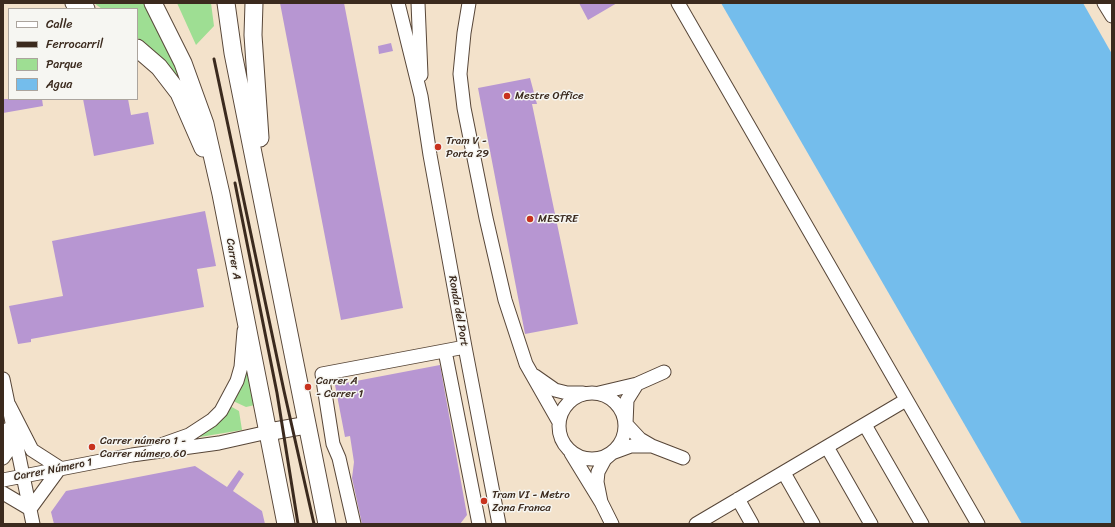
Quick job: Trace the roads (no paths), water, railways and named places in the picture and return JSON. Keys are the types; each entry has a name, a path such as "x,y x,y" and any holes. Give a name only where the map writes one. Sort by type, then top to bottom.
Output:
{"main road":[{"path":"74,3 84,8"},
{"name":"Carrer A","path":"153,3 179,56 198,100 206,124 222,194 245,321 286,524"},
{"path":"226,3 233,53 327,524"},
{"path":"254,3 253,35 258,128 271,243"},
{"path":"138,49 159,67 179,93 222,194"},
{"path":"268,432 307,425"}],"street":[{"name":"Ronda del Port","path":"398,3 421,96 430,155 498,524"},
{"name":"Ronda del Port","path":"418,3 421,96"},
{"path":"469,3 463,40 460,74 464,108 486,218 505,300 526,364 559,422"},
{"path":"678,3 978,524"},
{"path":"1104,3 1112,16"},
{"path":"132,455 189,435 212,420 221,411 238,381 241,367 245,321"},
{"path":"354,524 340,458 333,444 322,374 465,347"},
{"path":"445,351 479,524"},
{"path":"526,364 538,379 555,390 567,393 594,393 609,397 618,404 624,413 626,424 640,439 652,446 683,458"},
{"path":"612,524 601,502 561,438 559,422 562,411 568,402 577,396 637,384 664,372"},
{"path":"3,379 33,524"},
{"path":"601,502 597,482 598,472 604,459 612,453 622,440 626,424 628,400 637,384"},
{"path":"700,523 906,400"},
{"path":"3,458 8,451 9,405"},
{"path":"9,405 32,450 60,468 30,509"},
{"path":"865,425 922,524"},
{"name":"Carrer Número 1","path":"3,480 132,455 219,444 268,432"},
{"path":"571,452 581,458 592,460 602,458 631,446 652,446"},
{"path":"827,447 871,524"},
{"path":"784,473 813,524"},
{"path":"3,493 30,509"},
{"path":"738,499 752,524"}],"water":[{"path":"721,3 1083,3 1112,54 1112,524 1022,524"}],"railway":[{"path":"214,59 284,391 314,524"},
{"path":"235,183 277,393 298,524"}],"place":[{"name":"Mestre Office","path":"507,96"},
{"name":"Tram V - Porta 29","path":"438,147"},
{"name":"MESTRE","path":"530,219"},
{"name":"Carrer A - Carrer 1","path":"308,387"},
{"name":"Carrer número 1 - Carrer número 60","path":"92,447"},
{"name":"Tram VI - Metro Zona Franca","path":"484,501"}]}
